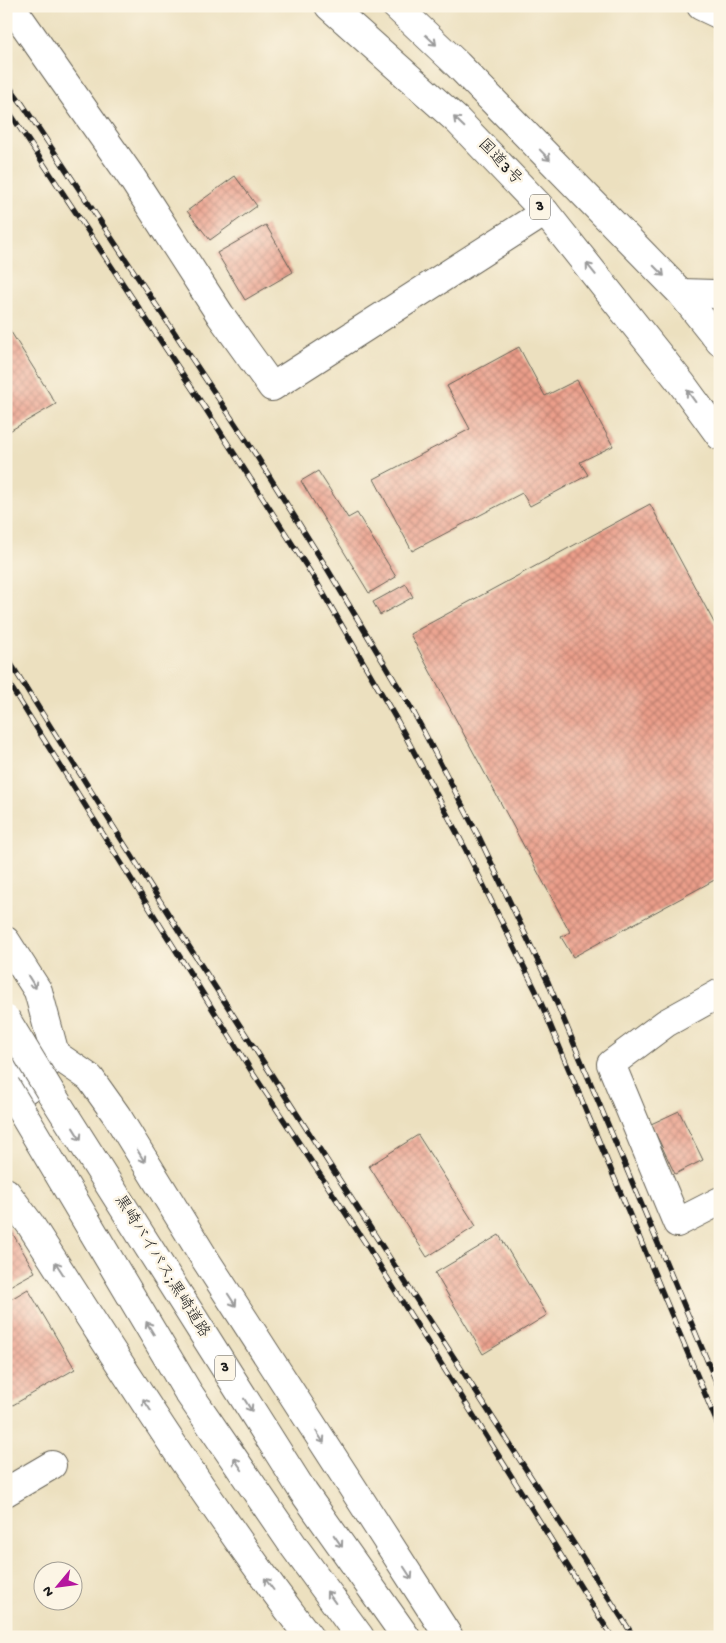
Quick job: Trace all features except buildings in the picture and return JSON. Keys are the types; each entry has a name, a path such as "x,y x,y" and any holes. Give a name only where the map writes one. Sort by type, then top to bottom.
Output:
{"main road":[{"path":"12,6 132,178 221,316 272,387 545,212"},
{"name":"国道3号","path":"329,6 458,121 545,212 682,384 720,436"},
{"name":"3","path":"396,6 457,64 681,293 720,342"},
{"path":"701,6 720,15"},
{"path":"681,293 720,293"},
{"path":"6,941 38,992 55,1054 90,1078 117,1116 205,1259 449,1637"},
{"path":"720,993 666,1023 611,1064 677,1223 720,1202"},
{"name":"黒崎バイパス;黒崎道路","path":"6,1019 304,1493 406,1637"},
{"path":"6,1069 17,1064 55,1054"},
{"path":"6,1102 28,1088 55,1054"},
{"path":"6,1086 188,1392 295,1548 360,1637"},
{"path":"6,1192 30,1224 173,1446 266,1580 309,1637"},
{"path":"6,1492 52,1465"}],"railway":[{"path":"6,82 256,455 414,713 479,837 548,982 720,1391"},
{"path":"6,107 205,408 316,581 398,722 465,848 536,991 720,1430"},
{"path":"6,656 179,931 634,1637"},
{"path":"6,679 252,1072 368,1247 612,1637"}]}
